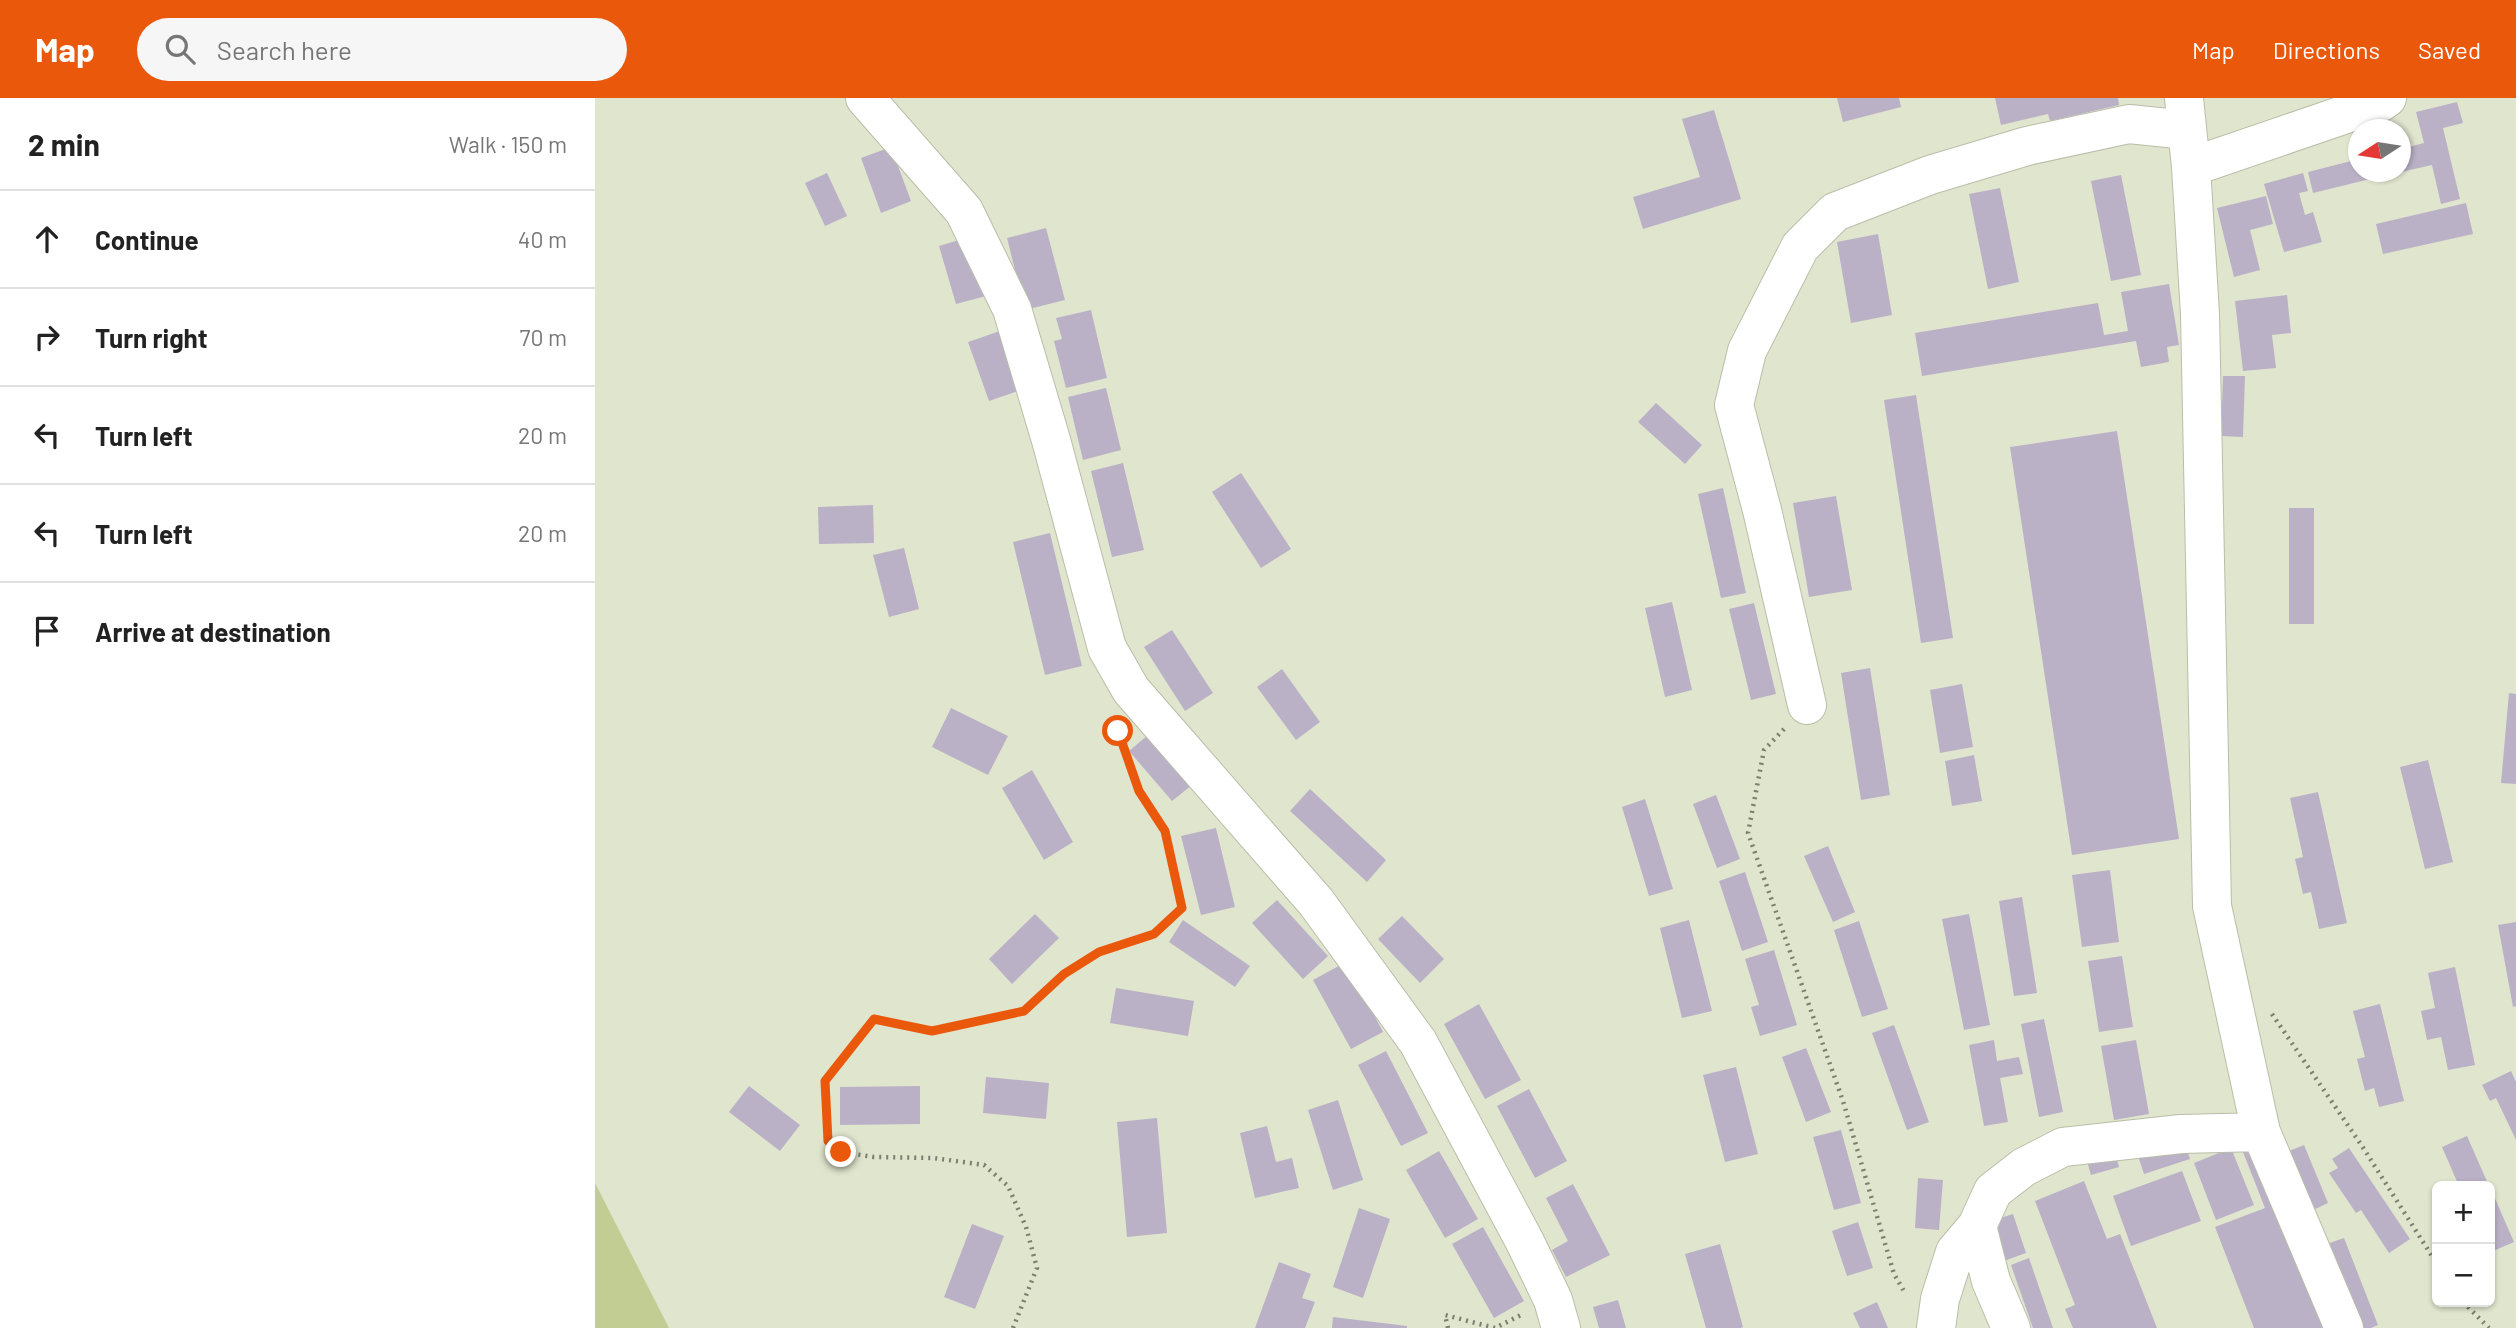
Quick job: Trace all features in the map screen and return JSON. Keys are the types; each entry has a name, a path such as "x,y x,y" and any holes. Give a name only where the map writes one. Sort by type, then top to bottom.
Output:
{"street":[{"path":"865,98 964,212 1012,309 1051,440 1107,648 1131,690 1316,902 1419,1042 1525,1242 1557,1314"},
{"path":"2191,167 2387,98"},
{"path":"1807,705 1762,510 1734,405 1747,351 1800,247 1835,212 1930,175 2027,146 2185,114 2200,314 2212,906 2261,1132 2344,1328"},
{"path":"1936,1328 1940,1299 1955,1252 1977,1226 1993,1192 2024,1167 2063,1146 2181,1134 2261,1132"},
{"path":"1977,1226 1991,1281 2011,1328"}],"path":[{"path":"1013,1328 1037,1268 1026,1227 1008,1186 984,1165 934,1158 874,1157 841,1152 828,1141 825,1081 874,1019 932,1031 1024,1011 1064,974 1099,952 1154,934 1182,908 1165,831 1139,791 1111,718 1131,690"},
{"path":"1807,705 1764,750 1748,832 1843,1101 1894,1274 1906,1296"},
{"path":"2269,1009 2362,1146 2432,1256"},
{"path":"2468,1307 2489,1328"},
{"path":"1448,1328 1445,1315 1495,1328 1557,1314"}],"green space":[{"path":"595,1183 669,1328 595,1328"}],"building":[{"path":"1837,98 1899,98 1901,107 1843,122"},
{"path":"1995,98 2118,98 2119,105 2050,121 2048,114 2001,125"},
{"path":"2457,102 2463,123 2443,128 2460,199 2441,204 2432,165 2411,170 2411,146 2424,143 2416,112"},
{"path":"1714,110 1741,199 1643,229 1633,197 1700,177 1682,119"},
{"path":"891,147 911,201 881,213 861,158"},
{"path":"2348,162 2348,182 2358,182 2313,193 2308,172"},
{"path":"827,173 847,216 825,226 805,183"},
{"path":"2303,173 2308,191 2299,193 2305,215 2313,212 2322,242 2284,252 2264,184"},
{"path":"2121,175 2141,275 2111,281 2091,181"},
{"path":"2000,188 2019,282 1988,289 1969,194"},
{"path":"2266,196 2273,224 2250,230 2260,270 2234,277 2217,208"},
{"path":"2466,203 2473,234 2383,254 2376,224"},
{"path":"1046,228 1065,300 1025,310 1007,238"},
{"path":"1878,234 1892,315 1851,323 1837,242"},
{"path":"969,237 986,296 956,304 939,246"},
{"path":"2169,284 2179,345 2167,347 2169,362 2141,367 2136,341 1922,376 1915,333 2098,303 2104,335 2128,331 2121,292"},
{"path":"2287,295 2291,333 2272,335 2276,368 2243,371 2235,301"},
{"path":"1091,310 1107,378 1066,388 1054,341 1062,339 1056,318"},
{"path":"1000,331 1021,390 989,401 968,342"},
{"path":"2223,376 2245,376 2243,437 2221,436"},
{"path":"1106,388 1121,450 1083,460 1068,397"},
{"path":"1916,395 1953,638 1921,643 1884,400"},
{"path":"1656,403 1702,445 1685,464 1638,422"},
{"path":"2117,431 2179,839 2072,855 2010,447"},
{"path":"1123,463 1144,550 1112,557 1091,471"},
{"path":"1241,473 1291,549 1261,568 1212,492"},
{"path":"1723,488 1746,593 1721,598 1698,494"},
{"path":"1836,496 1852,590 1809,597 1793,503"},
{"path":"873,505 874,543 819,544 818,507"},
{"path":"2289,508 2314,508 2314,624 2289,624"},
{"path":"1050,533 1082,666 1045,675 1013,542"},
{"path":"904,548 919,609 889,617 873,555"},
{"path":"1672,602 1692,690 1665,697 1645,608"},
{"path":"1754,603 1776,694 1751,700 1729,609"},
{"path":"1172,630 1213,693 1185,711 1144,647"},
{"path":"1870,668 1890,795 1861,800 1841,673"},
{"path":"1282,669 1320,722 1296,740 1257,687"},
{"path":"1962,684 1973,747 1940,753 1930,690"},
{"path":"2509,693 2516,694 2516,784 2501,783"},
{"path":"951,708 1008,736 988,775 932,747"},
{"path":"1154,730 1197,781 1172,801 1129,751"},
{"path":"1974,755 1982,801 1952,806 1945,761"},
{"path":"2428,760 2453,862 2425,869 2400,767"},
{"path":"1032,770 1073,842 1044,860 1002,788"},
{"path":"1310,789 1386,860 1367,882 1290,811"},
{"path":"2318,792 2347,923 2319,929 2311,892 2303,894 2295,859 2303,857 2290,798"},
{"path":"1716,795 1740,859 1717,868 1693,804"},
{"path":"1645,799 1673,889 1649,896 1622,807"},
{"path":"1216,828 1235,907 1201,915 1181,836"},
{"path":"1828,846 1855,912 1833,922 1804,856"},
{"path":"2110,870 2119,942 2082,947 2072,875"},
{"path":"1745,872 1768,942 1742,951 1719,881"},
{"path":"2022,897 2037,993 2014,996 1999,901"},
{"path":"1277,900 1328,956 1303,979 1252,923"},
{"path":"1035,914 1059,938 1012,984 989,959"},
{"path":"1969,914 1990,1025 1964,1030 1942,919"},
{"path":"1402,916 1444,959 1420,983 1378,939"},
{"path":"1183,920 1250,966 1235,987 1169,942"},
{"path":"1689,920 1712,1011 1682,1018 1660,928"},
{"path":"1859,921 1888,1009 1862,1017 1834,930"},
{"path":"2516,922 2516,1006 2513,1007 2498,925"},
{"path":"1774,950 1797,1025 1760,1036 1751,1007 1759,1005 1745,959"},
{"path":"2122,956 2133,1027 2099,1032 2088,961"},
{"path":"1346,962 1383,1032 1351,1049 1313,980"},
{"path":"2455,967 2475,1065 2448,1070 2441,1037 2427,1040 2421,1011 2435,1008 2428,973"},
{"path":"1116,988 1194,1001 1188,1036 1110,1023"},
{"path":"1479,1004 1521,1080 1485,1099 1444,1024"},
{"path":"2380,1004 2404,1101 2379,1107 2374,1088 2365,1091 2357,1059 2365,1057 2353,1011"},
{"path":"2044,1019 2063,1112 2039,1117 2021,1024"},
{"path":"1894,1025 1929,1122 1907,1130 1872,1033"},
{"path":"1994,1040 1997,1061 2019,1057 2023,1074 2000,1078 2008,1122 1984,1126 1969,1045"},
{"path":"2136,1040 2149,1114 2114,1120 2101,1046"},
{"path":"1806,1048 1831,1112 1806,1122 1782,1057"},
{"path":"1386,1051 1428,1133 1401,1146 1358,1065"},
{"path":"1736,1067 1758,1154 1725,1162 1703,1075"},
{"path":"2511,1071 2516,1082 2516,1140 2496,1098 2490,1101 2482,1085"},
{"path":"986,1077 1049,1083 1046,1119 983,1113"},
{"path":"749,1086 800,1125 780,1151 729,1112"},
{"path":"920,1086 920,1124 840,1125 840,1087"},
{"path":"1529,1089 1567,1161 1535,1178 1497,1106"},
{"path":"1338,1100 1363,1180 1333,1190 1308,1110"},
{"path":"1157,1118 1167,1233 1127,1237 1117,1122"},
{"path":"1267,1126 1276,1162 1292,1158 1299,1188 1255,1198 1240,1133"},
{"path":"1841,1130 1861,1203 1834,1210 1813,1137"},
{"path":"2182,1135 2190,1159 2144,1174 2136,1150"},
{"path":"2467,1136 2487,1181 2457,1181 2442,1147"},
{"path":"2260,1139 2333,1328 2254,1328 2215,1227 2265,1208 2241,1147"},
{"path":"2304,1145 2328,1203 2309,1212 2284,1153"},
{"path":"2113,1146 2119,1167 2091,1175 2085,1154"},
{"path":"2231,1148 2254,1205 2216,1220 2194,1163"},
{"path":"2349,1148 2410,1239 2389,1253 2361,1210 2356,1213 2329,1173 2338,1168 2332,1159"},
{"path":"1439,1151 1478,1219 1445,1238 1406,1170"},
{"path":"2182,1171 2201,1221 2131,1246 2113,1196"},
{"path":"1918,1178 1943,1180 1939,1230 1915,1228"},
{"path":"2084,1181 2107,1239 2120,1234 2157,1328 2073,1328 2065,1309 2075,1305 2035,1201"},
{"path":"1573,1184 1610,1255 1566,1277 1552,1250 1568,1241 1546,1198"},
{"path":"2495,1198 2514,1242 2495,1250"},
{"path":"1359,1208 1390,1219 1363,1298 1333,1287"},
{"path":"2013,1214 2026,1253 2001,1262 1988,1222"},
{"path":"1858,1222 1873,1268 1847,1276 1832,1231"},
{"path":"972,1224 1004,1236 975,1309 944,1297"},
{"path":"1483,1227 1524,1301 1494,1318 1452,1244"},
{"path":"2344,1238 2378,1325 2371,1328 2361,1328 2324,1245"},
{"path":"1720,1244 1743,1327 1741,1328 1706,1328 1685,1254"},
{"path":"2029,1258 2053,1328 2033,1328 2011,1265"},
{"path":"1279,1262 1311,1274 1302,1298 1315,1302 1305,1328 1255,1328"},
{"path":"1618,1300 1626,1328 1599,1328 1593,1307"},
{"path":"1877,1302 1888,1328 1860,1328 1853,1313"},
{"path":"1333,1317 1407,1326 1407,1328 1332,1328"}],"route":[{"path":"841,1152 828,1141 825,1081 874,1019 932,1031 1024,1011 1064,974 1099,952 1154,934 1182,908 1165,831 1139,791 1118,731"}]}
